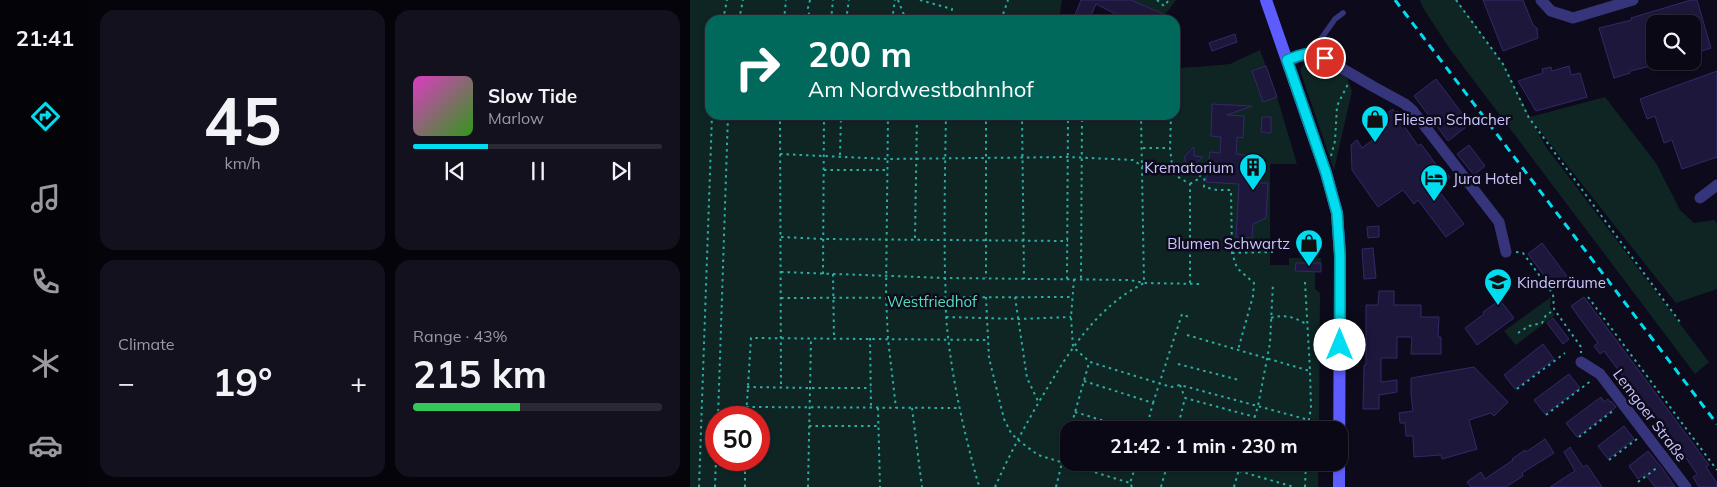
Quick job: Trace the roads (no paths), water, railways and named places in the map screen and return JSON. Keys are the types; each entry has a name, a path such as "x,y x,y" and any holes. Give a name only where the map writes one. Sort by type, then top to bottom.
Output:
{"main road":[{"path":"1266,0 1326,173 1335,202 1340,233 1339,487"}],"street":[{"path":"1541,0 1551,11 1574,18 1633,0"},
{"path":"1287,60 1311,53 1317,54 1396,98 1413,111 1499,222 1506,252"},
{"path":"1700,198 1717,184"},
{"name":"Lemgoer Straße","path":"1581,362 1600,374 1686,487"}],"lane":[{"path":"1311,53 1335,19 1343,12"}],"railway":[{"path":"1395,0 1717,424"}],"place":[{"name":"Fliesen Schacher","path":"1375,143"},
{"name":"Krematorium","path":"1253,191"},
{"name":"Jura Hotel","path":"1434,202"},
{"name":"Blumen Schwartz","path":"1309,267"},
{"name":"Kinderräume","path":"1498,306"}],"park label":[{"name":"Westfriedhof","path":"932,301"}]}
